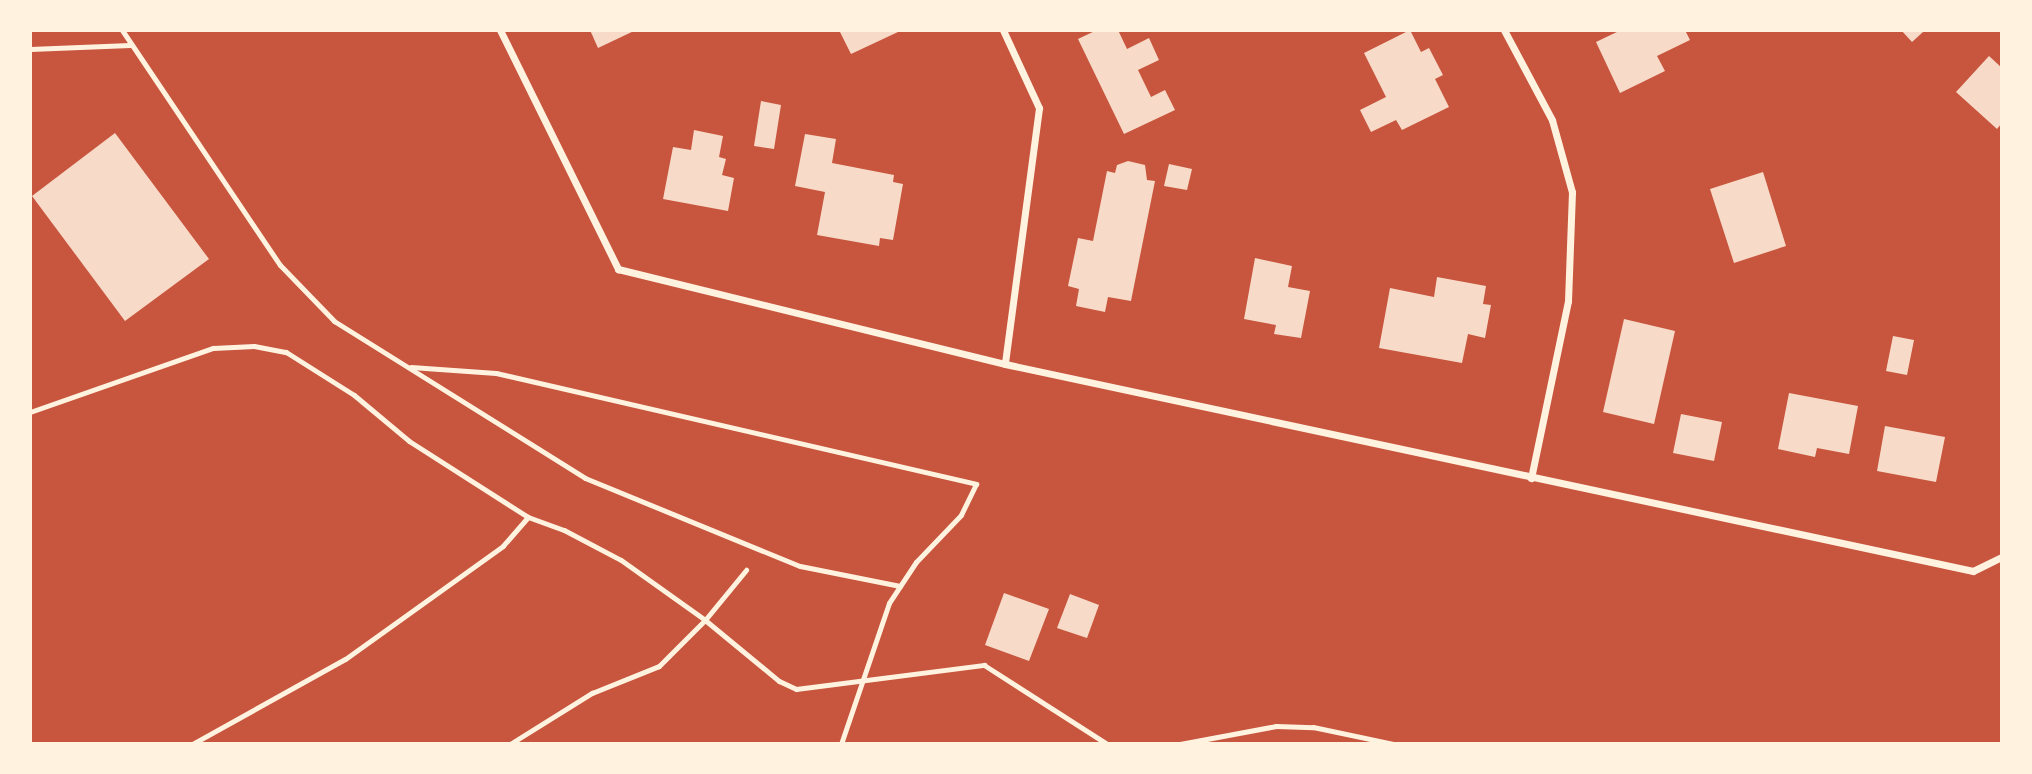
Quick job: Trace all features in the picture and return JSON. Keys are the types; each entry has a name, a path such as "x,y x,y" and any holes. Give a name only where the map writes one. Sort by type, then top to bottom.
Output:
{"street":[{"path":"500,30 618,269 1005,364 1973,571 2002,557"},
{"path":"1003,30 1039,107 1005,364"},
{"path":"1504,30 1552,120 1572,192 1567,301 1531,478"}],"lane":[{"path":"122,30 280,265 334,321 585,478 800,566 900,586"},
{"path":"30,49 130,45"},
{"path":"30,412 213,348 254,346 286,352 354,396 409,441 528,517 564,530 621,560 705,620 779,681 796,689 859,682 946,666 984,664 1107,744"},
{"path":"408,367 496,373 976,484 961,514 916,562 889,603 859,682 841,744"},
{"path":"192,744 345,659 503,546 528,517"},
{"path":"510,744 580,699 659,666 705,620 746,570"},
{"path":"1180,744 1276,726 1313,727 1394,744"}],"building":[{"path":"590,30 636,30 598,48"},
{"path":"839,30 897,30 898,32 851,54"},
{"path":"1097,30 1118,30 1127,49 1149,38 1159,60 1138,70 1151,97 1165,90 1175,110 1124,134 1078,39"},
{"path":"1410,30 1421,52 1429,48 1443,75 1435,79 1449,107 1402,130 1396,120 1371,132 1360,110 1386,97 1364,53"},
{"path":"1621,30 1685,30 1690,40 1657,56 1665,71 1620,93 1596,42"},
{"path":"1901,30 1921,30 1923,32 1912,42"},
{"path":"1989,56 2002,68 2002,123 1997,129 1956,92"},
{"path":"761,101 781,105 774,149 754,146"},
{"path":"694,130 723,136 719,157 726,159 722,175 734,178 728,211 663,199 673,147 691,150"},
{"path":"115,133 209,259 125,321 32,196"},
{"path":"805,134 836,139 832,163 894,175 893,182 903,184 893,240 880,238 879,246 817,235 825,192 795,186"},
{"path":"1128,161 1145,165 1147,180 1155,181 1131,301 1108,297 1105,312 1076,306 1079,289 1068,286 1078,238 1093,241 1107,171 1115,173 1117,165"},
{"path":"1169,164 1192,169 1187,190 1164,186"},
{"path":"1763,172 1786,246 1734,263 1710,189"},
{"path":"1255,258 1292,266 1288,287 1310,291 1301,338 1274,334 1276,325 1244,319"},
{"path":"1437,277 1486,286 1483,304 1491,305 1485,338 1468,334 1462,363 1379,348 1390,288 1434,297"},
{"path":"1624,319 1675,331 1654,424 1603,412"},
{"path":"1893,336 1914,340 1907,375 1886,371"},
{"path":"1789,393 1858,406 1849,454 1817,448 1815,457 1778,449"},
{"path":"1681,414 1722,422 1714,461 1673,453"},
{"path":"1885,426 1945,437 1936,482 1877,471"},
{"path":"1004,593 1049,609 1029,661 985,645"},
{"path":"1070,594 1099,605 1087,638 1057,628"}]}
